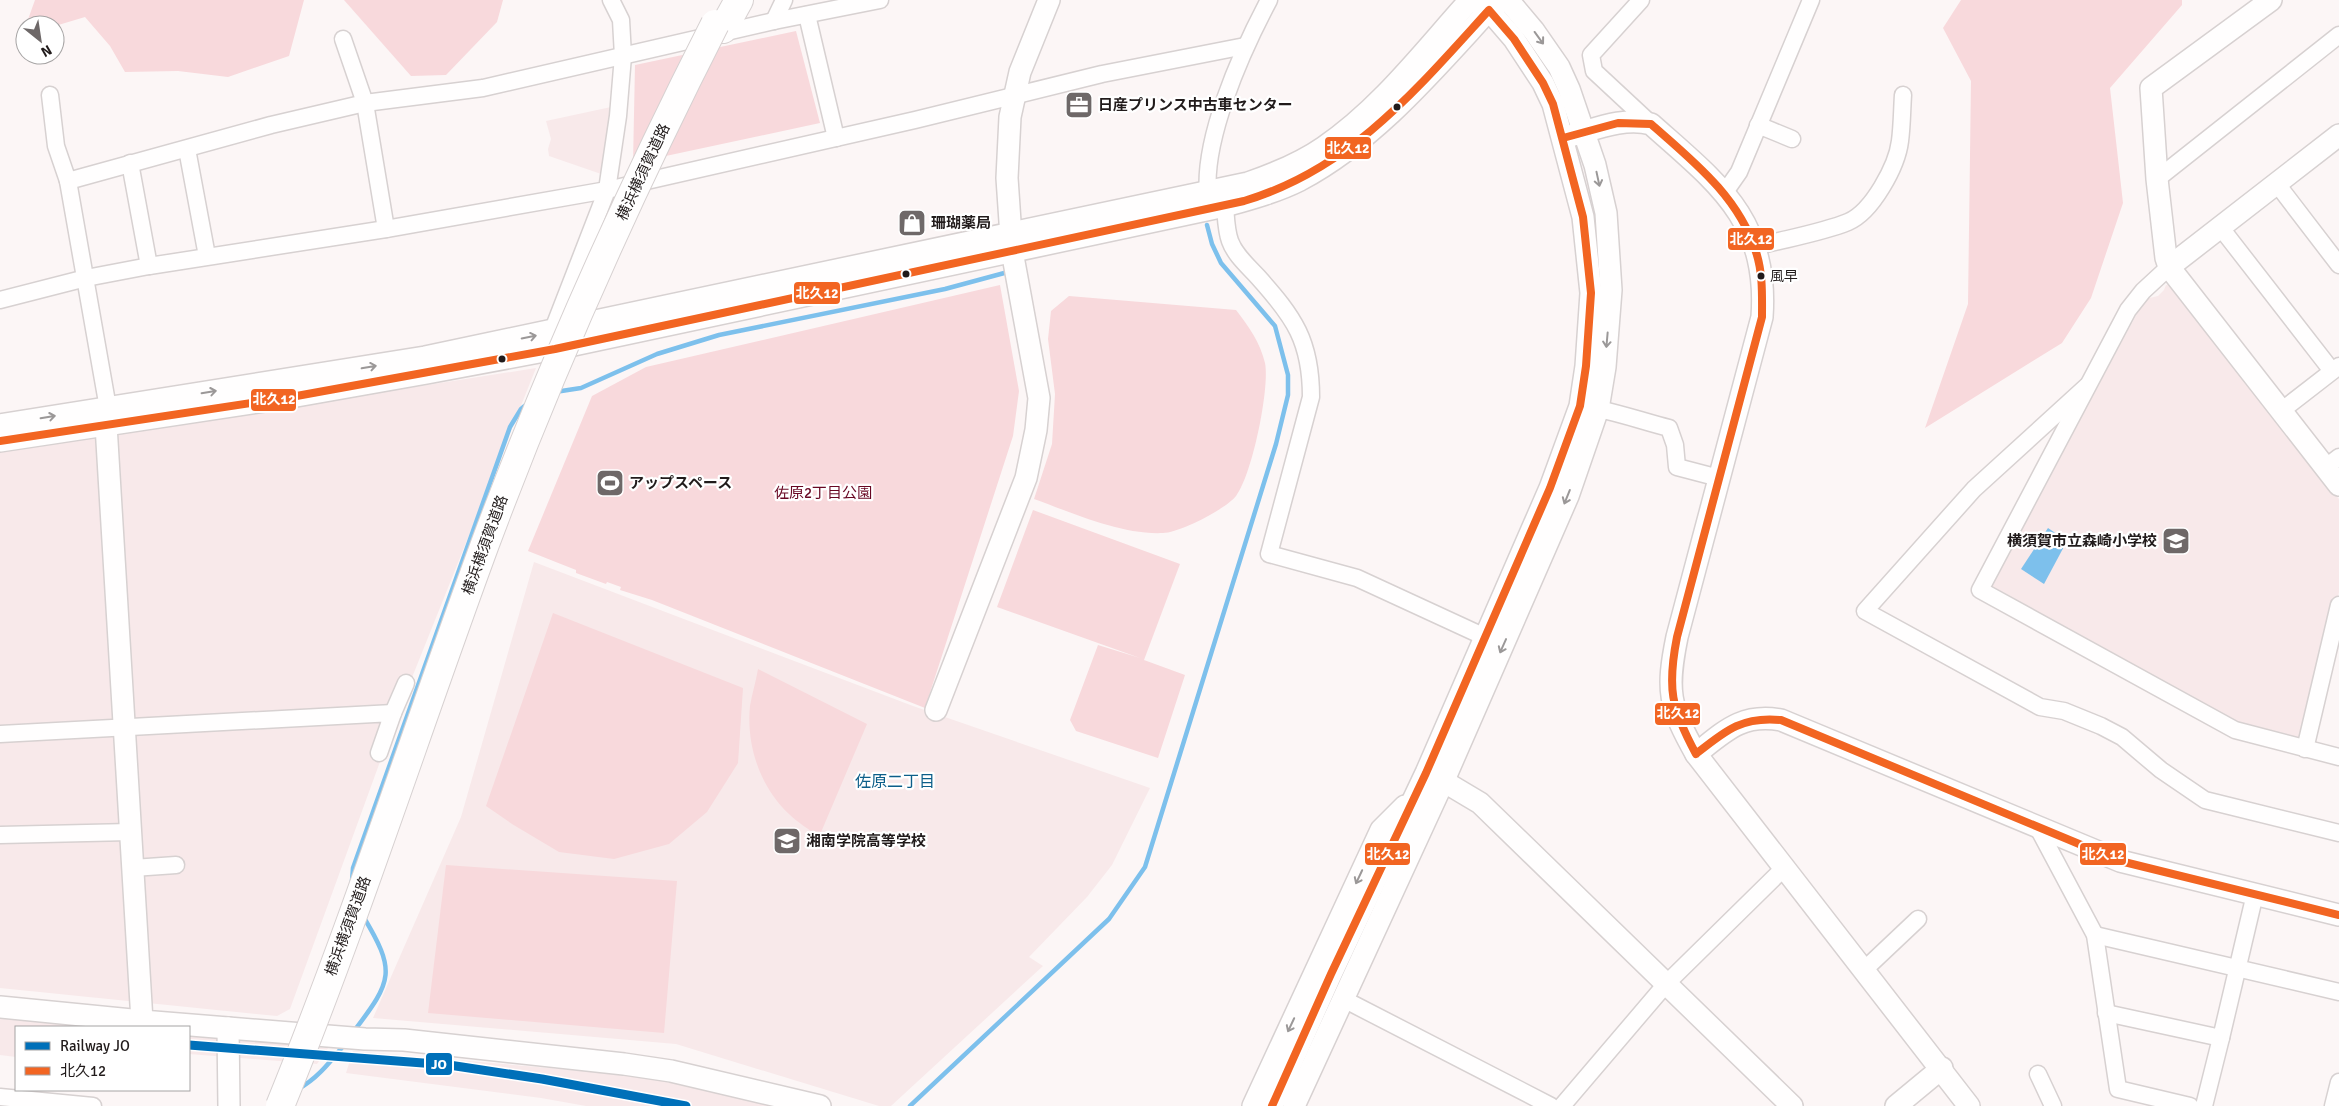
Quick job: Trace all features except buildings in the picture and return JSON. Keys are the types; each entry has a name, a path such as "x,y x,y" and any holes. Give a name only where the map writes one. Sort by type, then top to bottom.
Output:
{"highway":[{"name":"横浜横須賀道路","path":"280,1106 326,988 486,543 529,432 631,196 680,93 729,0"},
{"name":"横浜横須賀道路","path":"291,1106 337,986 495,545 539,432 637,206 689,97 739,0"}],"street":[{"path":"553,340 607,190 618,116 623,56 621,20 611,0"},
{"path":"774,21 784,0"},
{"path":"68,181 271,125 365,104 483,88 774,21 807,16 880,0"},
{"path":"936,710 1026,478 1036,430 1039,398 1012,243 1007,178 1008,144 1014,97 1020,72 1049,0"},
{"path":"1269,0 1245,46 1221,113 1206,178 1229,240 1238,255 1285,306 1303,343 1311,377 1311,397 1269,554 1357,578 1485,637"},
{"path":"1640,0 1591,55 1594,71 1725,192 1742,217 1755,247 1762,280 1762,316 1677,637 1670,678 1673,709 1696,754 1942,1068 1969,1106"},
{"path":"1725,192 1739,172 1810,0"},
{"path":"2271,0 2151,88 2157,179 2166,258 2169,267 2281,411 2332,462 2339,485"},
{"path":"1253,1106 1381,830 1435,776 1568,496 1598,409 1611,290 1606,213 1595,165 1569,89 1559,67 1534,31 1488,2"},
{"path":"1272,1106 1344,988 1427,819 1435,776 1485,637 1550,488 1580,406 1586,366 1591,293 1583,216 1563,138 1553,104 1544,83 1488,2"},
{"path":"0,424 107,416 300,395 1012,243 1264,195 1299,180 1345,151 1409,95 1488,2"},
{"path":"807,16 836,138"},
{"path":"2157,179 2339,35"},
{"path":"343,39 365,104 386,229"},
{"path":"0,300 86,278 149,266 386,229 607,190 1014,97 1102,74 1245,46"},
{"path":"50,94 56,146 68,181 86,278 107,416 142,1021"},
{"path":"1755,247 1849,222 1863,210 1878,192 1893,166 1900,142 1903,95"},
{"path":"1563,138 1638,120 1651,124"},
{"path":"1758,125 1792,139"},
{"path":"2337,140 2169,267 2134,300 1980,590 2235,730 2339,757"},
{"path":"187,149 207,256"},
{"path":"130,163 149,266"},
{"path":"2277,184 2339,264"},
{"path":"2221,228 2336,368 2281,411"},
{"path":"2087,386 1974,489 1865,611 2040,707 2064,711 2122,737 2161,770 2205,800 2339,833"},
{"path":"1598,409 1631,415 1640,420 1669,428 1675,445 1676,467 1719,478"},
{"path":"0,441 107,416"},
{"path":"2304,749 2339,605"},
{"path":"378,753 406,683"},
{"path":"0,734 393,713"},
{"path":"1696,754 1731,727 1743,721 1755,718 1781,720 2120,861 2339,914"},
{"path":"1435,776 1480,803 1792,1106"},
{"path":"1294,1106 1344,988 1416,795"},
{"path":"2038,828 2095,936 2118,1089 2190,1106"},
{"path":"0,835 130,832"},
{"path":"133,868 176,865"},
{"path":"1562,1106 1666,984 1784,868"},
{"path":"2204,1106 2255,894"},
{"path":"1864,970 1918,919"},
{"path":"2095,936 2339,992"},
{"path":"1344,988 1543,1104"},
{"path":"1308,1106 1344,988"},
{"path":"0,1007 348,1038 404,1040 624,1064 680,1073 820,1106"},
{"path":"2106,1013 2221,1038"},
{"path":"228,1028 229,1106"},
{"path":"1896,1106 1942,1068"},
{"path":"2038,1074 2053,1106"},
{"path":"2333,1106 2339,1082"},
{"path":"0,1096 93,1106"}],"shaded area":[{"path":"611,107 604,175 549,156 548,149 551,139 546,121"},
{"name":"横須賀市立森崎小学校","path":"2166,285 2172,286 2339,499 2339,592 2305,734 2297,738 2238,724 1993,592 1991,583 2145,299 2158,296"},
{"path":"536,368 397,715 290,1009 277,1016 0,988 0,452"},
{"name":"湘南学院高等学校","path":"534,562 913,706 1150,788 1112,865 1087,897 1029,957 1043,966 891,1106 879,1106 676,1044 373,1018 461,817"},
{"path":"0,1017 100,1026 15,1026 15,1057 0,1055"},
{"path":"190,1035 328,1048 317,1064 190,1054"},
{"path":"353,1051 631,1075 676,1081 776,1106 586,1106 541,1098 346,1073"}],"green space":[{"path":"35,0 304,0 289,56 228,77 178,71 125,72 110,46 85,17 65,23 65,15 30,15"},
{"path":"344,0 503,0 497,22 446,75 411,76"},
{"path":"1961,0 2182,0 2182,5 2110,88 2123,203 2091,298 2062,343 1925,428 1968,304 1971,81 1943,28"},
{"path":"796,31 820,123 633,163 635,65"},
{"name":"佐原2丁目公園","path":"1000,285 1019,391 1013,436 925,708 652,600 620,590 621,587 607,582 606,584 576,573 576,570 528,551 592,396 646,367"},
{"path":"1069,296 1236,310 1257,341 1265,363 1266,375 1265,392 1254,452 1242,486 1231,501 1213,513 1180,529 1163,533 1147,533 1097,522 1034,499 1052,444 1055,394 1048,339 1051,311"},
{"path":"1033,510 1180,564 1144,660 1185,675 1158,758 1076,731 1070,720 1098,645 1140,658 997,607"},
{"path":"553,613 743,688 738,763 707,812 669,844 614,859 559,852 486,806"},
{"path":"758,669 867,724 819,837 792,817 779,803 770,791 757,764 750,736 749,721 750,706"},
{"path":"446,865 677,881 664,1033 428,1013"}],"water":[{"path":"2048,528 2067,541 2044,584 2021,569"}],"waterway":[{"path":"910,1106 1109,919 1145,867 1276,444 1288,395 1288,375 1275,326 1221,263 1212,244 1207,225"},
{"path":"555,392 581,388 657,354 719,335 945,289 1008,272"},
{"path":"352,881 353,868 510,427 521,409 527,404"},
{"path":"354,1031 383,987 386,975 381,950 363,916"},
{"path":"298,1089 317,1075 344,1045"}],"rail line":[{"name":"JO","path":"190,1045 449,1065 542,1079 686,1106"}],"transit line":[{"name":"北久12","path":"0,441 291,397 555,349 1244,201 1282,187 1317,169 1350,147 1408,97 1489,10 1514,39 1543,83 1553,104 1583,217 1591,293 1586,366 1580,406 1550,488 1426,773 1331,974 1272,1106"},
{"name":"北久12","path":"1563,138 1618,123 1651,124 1698,166 1726,197 1748,232 1760,268 1762,317 1677,637 1672,670 1673,697 1676,710 1696,754 1716,738 1735,727 1755,720 1781,720 2120,861 2339,915"}],"place":[{"name":"日産プリンス中古車センター","path":"1079,105"},
{"name":"珊瑚薬局","path":"912,223"},
{"name":"風早","path":"1761,276"},
{"name":"アップスペース","path":"610,483"},
{"name":"横須賀市立森崎小学校","path":"2176,541"},
{"name":"湘南学院高等学校","path":"787,841"}],"district":[{"name":"佐原二丁目","path":"895,781"}]}
